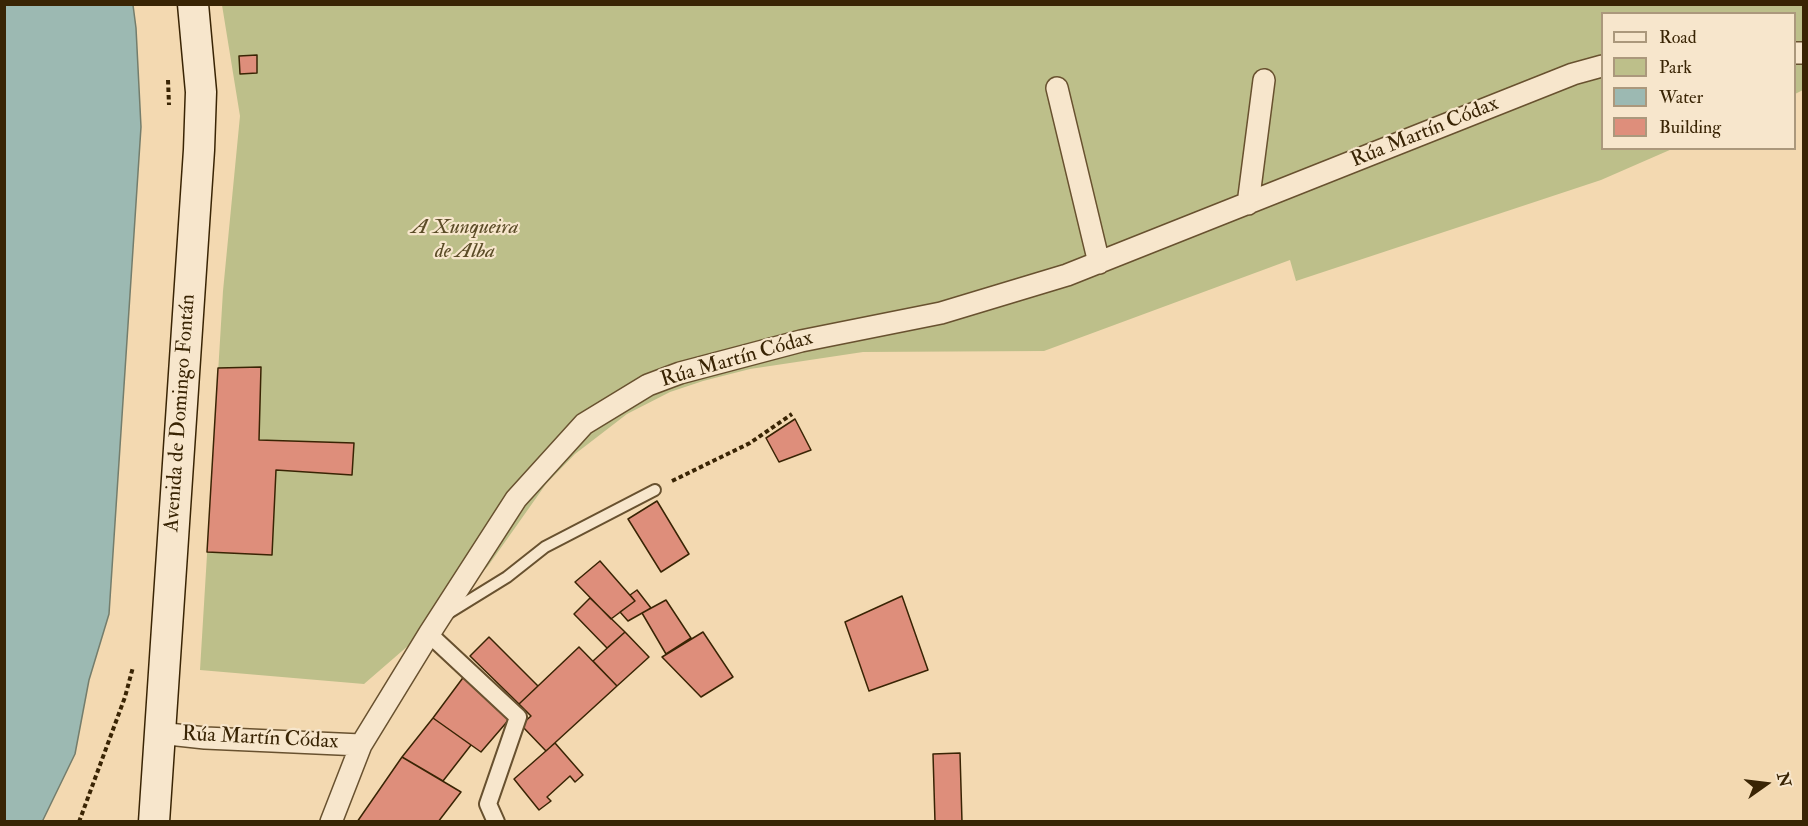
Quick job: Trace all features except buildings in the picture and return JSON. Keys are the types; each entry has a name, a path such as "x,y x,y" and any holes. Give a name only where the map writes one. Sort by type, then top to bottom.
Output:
{"main road":[{"name":"Avenida de Domingo Fontán","path":"154,822 200,150 201,92 193,4"}],"street":[{"name":"Rúa Martín Códax","path":"331,822 362,745 434,626 516,499 584,424 648,386 680,373 801,341 941,313 1067,275 1573,74 1601,66"},
{"path":"1248,204 1264,80"},
{"path":"1057,88 1099,263"},
{"path":"434,626 518,717 488,804 496,822"},
{"name":"Rúa Martín Códax","path":"159,733 205,738 362,745"}],"lane":[{"name":"Rúa Martín Códax","path":"434,626 507,577 545,547 655,490"}],"path":[{"path":"168,74 169,115"},
{"path":"655,490 750,443 792,414"},
{"path":"79,822 125,697 133,666"}],"green space":[{"name":"A Xunqueira de Alba","path":"222,5 1803,5 1803,90 1796,94 1796,12 1601,12 1601,150 1670,150 1601,180 1296,281 1290,260 1044,351 863,352 750,369 670,392 627,414 575,454 546,484 488,566 439,619 364,684 200,670 223,291 240,116"}],"water":[{"path":"5,4 133,5 141,127 109,614 89,680 75,754 42,822 4,821"}]}
